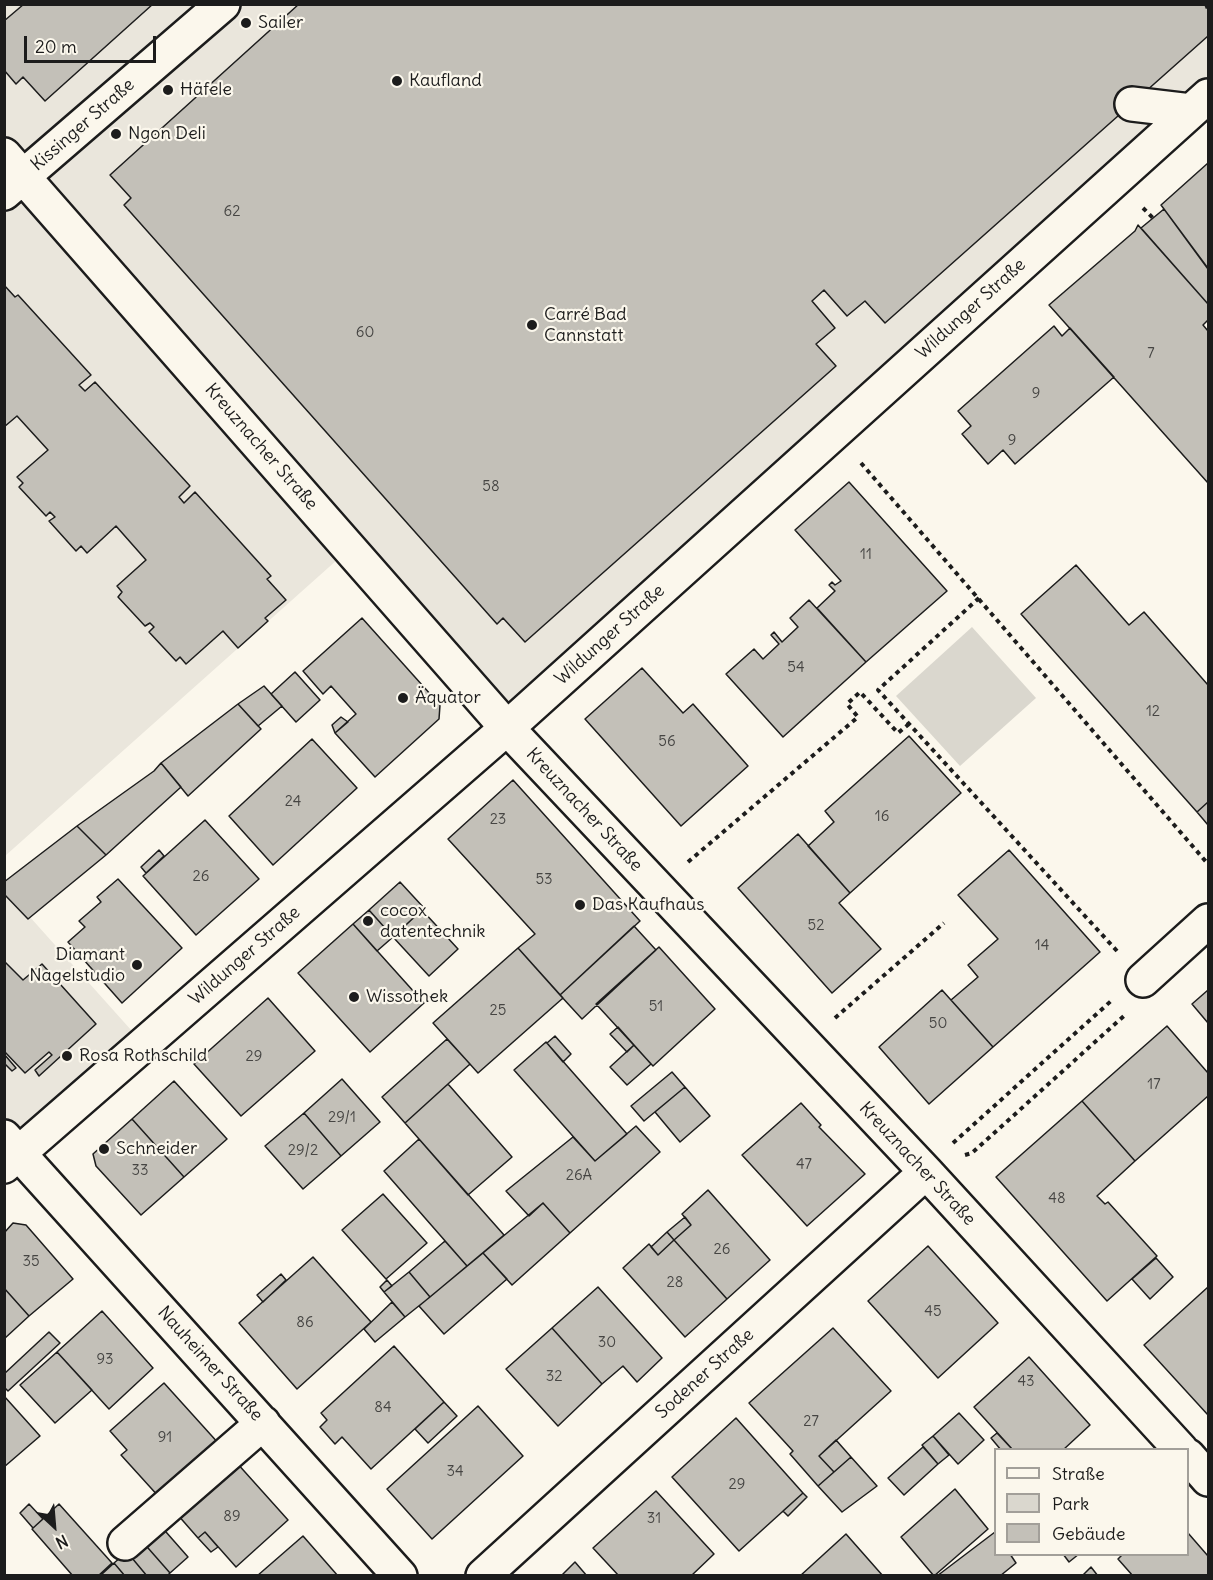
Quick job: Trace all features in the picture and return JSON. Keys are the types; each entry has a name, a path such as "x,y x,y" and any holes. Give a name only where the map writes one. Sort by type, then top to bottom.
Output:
{"street":[{"name":"Kissinger Straße","path":"11,175 223,4"},
{"path":"1132,104 1200,104"},
{"name":"Wildunger Straße","path":"10,1152 507,728 1200,104"},
{"name":"Kreuznacher Straße","path":"11,175 507,728 926,1172 1180,1448"},
{"path":"1143,980 1209,921"},
{"name":"Nauheimer Straße","path":"10,1152 263,1423 400,1575"},
{"name":"Sodener Straße","path":"483,1575 926,1172"},
{"path":"125,1543 263,1423"},
{"path":"1189,1457 1209,1479"}],"path":[{"path":"1206,4 1209,9"},
{"path":"835,432 1209,864"},
{"path":"926,1172 972,1153 1141,1000 1143,980 878,690 979,598"},
{"path":"658,888 858,717 846,704 860,692 898,733 909,724"},
{"path":"805,1044 944,923"},
{"path":"926,1172 958,1137 1112,1000"}],"shaded area":[{"name":"Carré Bad Cannstatt","path":"5,5 1208,5 1208,96 509,715 356,543 5,856"},
{"path":"4,888 140,1040 4,1161"}],"green space":[{"path":"972,627 1036,698 960,766 896,696"}],"building":[{"path":"24,4 153,4 45,101 23,77 16,84 4,70 4,21"},
{"name":"Carré Bad Cannstatt","path":"299,4 1208,4 1208,36 885,323 865,301 847,316 824,290 812,301 835,328 816,344 836,366 525,642 503,618 497,624 124,205 131,198 110,175"},
{"path":"1208,163 1208,266 1207,267 1161,205"},
{"path":"1164,209 1208,269 1208,304 1141,228"},
{"path":"1138,225 1208,304 1208,320 1203,325 1208,331 1208,483 1049,305 1135,231"},
{"path":"4,285 15,297 18,295 91,375 79,385 85,391 95,382 190,486 179,497 184,503 195,492 271,576 267,579 286,600 265,618 268,621 238,648 223,631 186,664 180,657 176,661 149,632 154,627 150,623 145,626 118,597 122,592 117,586 146,560 116,526 87,553 81,546 76,551 49,521 55,517 50,512 46,516 19,487 23,483 17,477 48,450 17,416 4,427"},
{"path":"1054,326 1062,336 1070,328 1114,377 1015,464 1003,450 988,464 962,434 971,426 958,411"},
{"path":"849,482 947,591 866,662 817,608 835,591 829,585 832,582 835,585 841,581 795,530"},
{"path":"1076,565 1129,625 1144,612 1208,685 1208,802 1197,812 1021,614"},
{"path":"809,600 866,662 783,737 726,674 754,649 763,659 779,644 771,635 774,632 782,642 798,627 790,618"},
{"path":"362,618 440,705 439,719 375,777 335,733 356,714 331,686 323,694 303,671"},
{"path":"642,668 683,713 693,704 748,766 681,826 585,719"},
{"path":"295,672 320,700 296,722 271,694"},
{"path":"264,686 282,706 258,726 238,704"},
{"path":"238,704 261,729 188,796 161,763"},
{"path":"341,717 348,722 335,733 332,725"},
{"path":"909,736 961,793 850,893 808,846 834,822 825,811"},
{"path":"312,739 357,788 273,865 229,816"},
{"path":"161,763 181,787 106,855 77,826 154,771"},
{"path":"513,780 640,921 560,995 518,948 535,934 448,839"},
{"path":"1208,802 1208,825 1197,812"},
{"path":"205,820 259,879 196,935 143,876"},
{"path":"77,826 106,855 28,919 4,894 4,882"},
{"path":"798,834 850,893 839,903 881,949 832,993 738,888"},
{"path":"159,850 164,856 146,873 141,867"},
{"path":"1009,850 1100,952 993,1047 951,1000 978,977 968,965 998,939 958,895"},
{"path":"118,879 182,948 122,1003 68,942 85,927 79,921 101,902 97,897"},
{"path":"400,882 424,908 393,937 369,910"},
{"path":"369,910 393,937 377,951 353,924"},
{"path":"422,910 458,949 429,976 393,937"},
{"path":"353,924 424,1003 370,1052 298,973"},
{"path":"634,926 656,950 582,1019 560,995"},
{"path":"659,947 715,1009 653,1066 596,1004"},
{"path":"518,948 563,998 478,1073 433,1023"},
{"path":"4,961 23,980 42,964 96,1024 39,1076 35,1070 52,1055 49,1052 25,1073 4,1051"},
{"path":"942,990 993,1047 929,1104 879,1047"},
{"path":"1208,990 1208,1023 1192,1004"},
{"path":"268,998 315,1051 241,1116 194,1064"},
{"path":"1167,1026 1208,1073 1208,1096 1135,1161 1082,1101"},
{"path":"618,1027 634,1045 627,1052 610,1034"},
{"path":"555,1036 571,1054 563,1062 547,1043"},
{"path":"447,1039 470,1064 405,1123 382,1097"},
{"path":"546,1042 627,1134 595,1161 514,1070"},
{"path":"634,1045 651,1064 627,1085 610,1067"},
{"path":"4,1054 16,1068 12,1071 4,1063"},
{"path":"672,1072 685,1087 644,1121 631,1106"},
{"path":"342,1079 380,1122 341,1156 304,1113"},
{"path":"174,1081 227,1139 184,1177 132,1119"},
{"path":"448,1084 512,1157 468,1195 405,1123"},
{"path":"685,1087 710,1116 680,1142 655,1112"},
{"path":"1082,1101 1135,1161 1097,1196 1105,1204 1108,1202 1157,1256 1107,1301 996,1177"},
{"path":"801,1103 821,1125 819,1127 865,1174 807,1226 742,1155"},
{"path":"304,1113 341,1156 303,1189 265,1146"},
{"path":"132,1119 184,1177 141,1215 96,1166 93,1154"},
{"path":"636,1126 660,1152 570,1233 543,1203 529,1216 506,1191 573,1137 595,1161"},
{"path":"419,1139 504,1235 467,1266 384,1171"},
{"path":"708,1190 770,1260 727,1299 674,1240 691,1225 682,1214"},
{"path":"383,1194 427,1243 386,1279 342,1230"},
{"path":"543,1203 570,1233 512,1285 483,1253"},
{"path":"685,1217 691,1225 674,1240 667,1232"},
{"path":"13,1223 26,1225 73,1279 29,1316 4,1288 4,1233"},
{"path":"667,1232 674,1240 658,1255 651,1247"},
{"path":"674,1240 727,1299 685,1337 623,1268 649,1244 658,1255"},
{"path":"445,1241 467,1266 430,1297 409,1272"},
{"path":"928,1246 998,1323 938,1378 868,1301"},
{"path":"483,1253 507,1279 444,1334 419,1306"},
{"path":"313,1257 371,1322 297,1389 239,1323"},
{"path":"1156,1258 1173,1277 1150,1299 1132,1279"},
{"path":"409,1272 430,1297 405,1317 384,1292"},
{"path":"281,1274 286,1280 263,1302 257,1295"},
{"path":"387,1280 392,1286 384,1292 380,1287"},
{"path":"598,1287 662,1358 637,1382 623,1366 602,1384 552,1328"},
{"path":"1208,1287 1208,1415 1144,1345"},
{"path":"4,1288 29,1316 4,1339"},
{"path":"392,1302 405,1317 375,1342 364,1329"},
{"path":"102,1311 153,1368 109,1409 57,1352"},
{"path":"552,1328 602,1384 558,1426 506,1369"},
{"path":"833,1328 891,1391 819,1456 834,1472 818,1486 790,1454 793,1451 749,1403"},
{"path":"49,1332 60,1343 8,1391 4,1387 4,1374"},
{"path":"394,1346 444,1402 371,1469 342,1437 335,1444 320,1427 327,1420 321,1413"},
{"path":"57,1352 92,1390 55,1423 20,1385"},
{"path":"1029,1357 1090,1425 1065,1448 1011,1448 974,1407"},
{"path":"164,1383 220,1445 160,1498 121,1455 127,1450 110,1431"},
{"path":"4,1396 40,1436 4,1467"},
{"path":"444,1402 457,1416 428,1443 415,1429"},
{"path":"478,1406 523,1456 432,1539 387,1489"},
{"path":"959,1413 984,1440 958,1464 933,1436"},
{"path":"736,1418 803,1493 739,1551 672,1477"},
{"path":"997,1433 1011,1448 999,1448 991,1438"},
{"path":"933,1436 949,1455 938,1464 922,1445"},
{"path":"836,1440 851,1457 834,1472 819,1456"},
{"path":"923,1447 938,1464 904,1495 888,1478"},
{"path":"851,1457 877,1486 842,1512 818,1486"},
{"path":"236,1462 288,1520 236,1567 205,1532 198,1538 177,1514"},
{"path":"955,1489 988,1529 934,1576 901,1537"},
{"path":"656,1491 714,1554 691,1576 619,1576 593,1548"},
{"path":"803,1493 807,1497 788,1516 783,1511"},
{"path":"29,1504 43,1519 33,1528 20,1513"},
{"path":"59,1504 112,1563 98,1576 73,1576 32,1529"},
{"path":"159,1524 188,1557 170,1573 141,1540"},
{"path":"205,1532 218,1547 211,1552 198,1538"},
{"path":"994,1533 994,1556 1011,1556 1016,1563 1000,1576 937,1576"},
{"path":"846,1534 883,1576 800,1576"},
{"path":"1189,1534 1208,1556 1208,1576 1133,1576 1118,1559 1121,1556 1189,1556"},
{"path":"303,1536 338,1576 257,1576"},
{"path":"141,1540 170,1573 167,1576 147,1576 127,1552"},
{"path":"127,1552 147,1576 125,1576 114,1563"},
{"path":"1064,1556 1076,1556 1069,1562"},
{"path":"575,1562 587,1576 561,1576"},
{"path":"114,1563 125,1576 101,1575"},
{"path":"1091,1567 1098,1576 1082,1576"}],"place":[{"name":"Sailer","path":"246,23"},
{"name":"Kaufland","path":"397,81"},
{"name":"Häfele","path":"168,90"},
{"name":"Ngon Deli","path":"116,134"},
{"name":"Carré Bad Cannstatt","path":"532,325"},
{"name":"Äquator","path":"403,698"},
{"name":"Das Kaufhaus","path":"580,905"},
{"name":"cocox datentechnik","path":"368,921"},
{"name":"Diamant Nagelstudio","path":"137,965"},
{"name":"Wissothek","path":"354,997"},
{"name":"Rosa Rothschild","path":"67,1056"},
{"name":"Schneider","path":"104,1149"}]}
